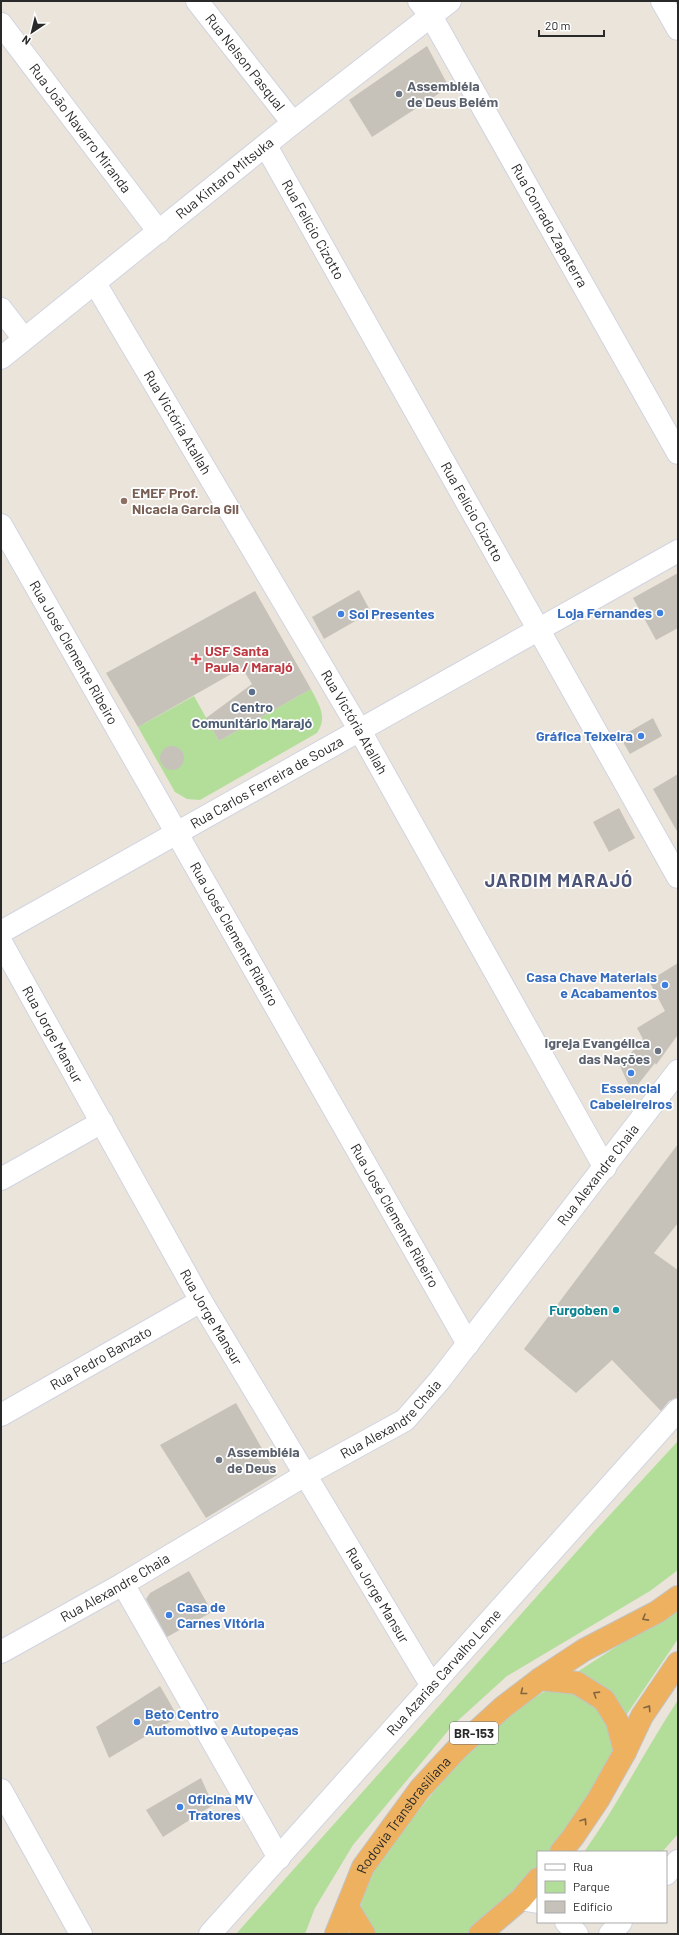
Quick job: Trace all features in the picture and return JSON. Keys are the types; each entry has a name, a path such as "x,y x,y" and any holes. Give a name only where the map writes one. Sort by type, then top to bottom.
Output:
{"highway":[{"name":"Rodovia Transbrasiliana","path":"336,1934 348,1908 363,1867 420,1789 456,1750 502,1708 540,1679 584,1650 657,1612 678,1597"},
{"path":"562,1851 598,1800 625,1752 642,1716 678,1662"},
{"path":"540,1679 577,1683 604,1700 617,1721 625,1752"},
{"path":"480,1934 530,1900 537,1882"},
{"path":"348,1908 364,1934"}],"street":[{"name":"Rua Nelson Pasqual","path":"197,1 293,123"},
{"name":"Rua Kintaro Mitsuka","path":"1,358 266,146 425,8 450,1"},
{"path":"662,1 678,29"},
{"name":"Rua Conrado Zapaterra","path":"425,8 678,453"},
{"name":"Rua João Navarro Miranda","path":"1,24 159,232"},
{"name":"Rua Felício Cizotto","path":"266,146 678,877"},
{"name":"Rua Victória Atallah","path":"95,283 359,729 604,1168"},
{"path":"1,309 24,340"},
{"name":"Rua José Clemente Ribeiro","path":"1,525 468,1344"},
{"name":"Rua Carlos Ferreira de Souza","path":"1,932 359,729 678,551"},
{"name":"Rua Jorge Mansur","path":"1,942 201,1301 432,1686"},
{"name":"Rua Alexandre Chaia","path":"1,1652 123,1584 305,1475 405,1420 439,1381 468,1344 678,1071"},
{"path":"1,1179 102,1122"},
{"name":"Rua Pedro Banzato","path":"1,1415 201,1301"},
{"name":"Rua Azarias Carvalho Leme","path":"210,1934 678,1410"},
{"path":"123,1584 279,1858"},
{"path":"1,1790 81,1934"},
{"path":"667,1873 678,1861"},
{"path":"567,1923 577,1934"},
{"path":"610,1934 620,1923"}],"green space":[{"path":"311,689 322,716 322,722 317,733 200,800 187,799 175,792 138,727 194,696 219,741"},
{"path":"678,1441 678,1570 650,1591 507,1676 452,1726 353,1845 315,1908 305,1934 236,1934 595,1531"},
{"path":"678,1607 678,1639 625,1717 611,1694 606,1689 595,1681 577,1672"},
{"path":"555,1686 566,1689 586,1698 602,1711 608,1720 615,1742 604,1770 591,1795 550,1851 537,1851 537,1867 469,1934 373,1934 364,1920 361,1912 361,1904 367,1884 384,1857 419,1810 453,1769 490,1731 532,1699"},
{"path":"678,1700 678,1834 663,1851 585,1851 609,1815"}],"building":[{"name":"Assembléia de Deus Belém","path":"427,46 449,87 372,137 349,100"},
{"name":"Loja Fernandes","path":"678,573 678,628 656,640 633,598"},
{"name":"Sol Presentes","path":"359,590 371,612 324,639 312,617"},
{"name":"USF Santa Paula / Marajó","path":"255,591 311,689 219,741 206,718 252,684 242,668 138,727 106,673"},
{"name":"Gráfica Teixeira","path":"653,718 662,736 630,754 620,737"},
{"path":"172,746 181,749 184,758 181,767 172,770 163,767 160,758 163,749"},
{"path":"678,774 678,833 653,789"},
{"path":"619,808 635,838 609,852 593,822"},
{"path":"678,963 678,1037 677,1036 656,1065 655,1063 632,1092 620,1066 643,1039 637,1028 665,1011 649,981"},
{"name":"Furgoben","path":"678,1144 678,1223 654,1253 678,1270 678,1397 669,1401 661,1411 612,1360 576,1393 524,1349"},
{"name":"Assembléia de Deus","path":"236,1403 277,1475 206,1518 160,1445"},
{"path":"189,1571 212,1612 167,1637 146,1599 150,1593"},
{"name":"Beto Centro Automotivo e Autopeças","path":"160,1686 178,1717 109,1758 96,1727"},
{"name":"Oficina MV Tratores","path":"201,1778 213,1805 163,1837 146,1810"}],"place":[{"name":"Assembléia de Deus Belém","path":"399,94"},
{"name":"EMEF Prof. Nicacia Garcia Gil","path":"124,501"},
{"name":"Loja Fernandes","path":"660,613"},
{"name":"Sol Presentes","path":"341,614"},
{"name":"USF Santa Paula / Marajó","path":"196,659"},
{"name":"Centro Comunitário Marajó","path":"252,692"},
{"name":"Gráfica Teixeira","path":"641,736"},
{"name":"Casa Chave Materiais e Acabamentos","path":"665,985"},
{"name":"Igreja Evangélica das Nações","path":"658,1051"},
{"name":"Essencial Cabeleireiros","path":"631,1073"},
{"name":"Furgoben","path":"616,1310"},
{"name":"Assembléia de Deus","path":"219,1460"},
{"name":"Casa de Carnes Vitória","path":"169,1615"},
{"name":"Beto Centro Automotivo e Autopeças","path":"137,1722"},
{"name":"Oficina MV Tratores","path":"180,1807"}],"district":[{"name":"JARDIM MARAJÓ","path":"559,881"}]}
